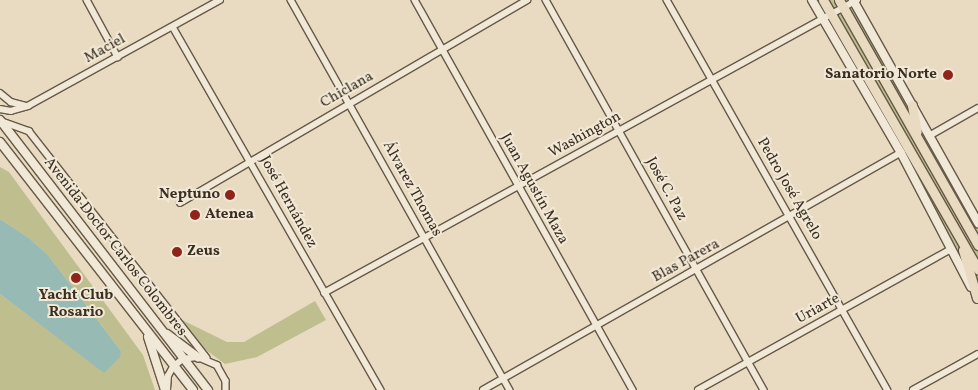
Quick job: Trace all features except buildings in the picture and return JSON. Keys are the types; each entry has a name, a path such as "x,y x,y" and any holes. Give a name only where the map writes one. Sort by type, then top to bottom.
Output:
{"main road":[{"path":"812,0 826,16 978,270"},
{"path":"823,0 826,16 978,299"},
{"path":"855,1 978,223"},
{"path":"841,4 978,245"},
{"path":"912,105 919,140"},
{"name":"Avenida Doctor Carlos Colombres","path":"0,121 208,390"},
{"name":"Avenida Doctor Carlos Colombres","path":"0,142 145,328 173,367 193,390"},
{"path":"958,235 978,299"},
{"path":"145,328 166,390"},
{"path":"160,329 198,356"}],"street":[{"path":"87,0 118,56"},
{"name":"Maciel","path":"0,109 11,111 28,106 220,0"},
{"name":"Álvarez Thomas","path":"291,0 510,390"},
{"name":"Juan Agustín Maza","path":"415,0 517,186 633,390"},
{"name":"Chiclana","path":"180,203 250,160 527,0"},
{"name":"José C. Paz","path":"546,0 764,390"},
{"name":"Pedro José Agrelo","path":"667,0 888,390"},
{"name":"Washington","path":"324,293 826,16 841,4 855,1"},
{"name":"José Hernández","path":"173,27 381,390"},
{"path":"0,93 11,102 28,106"},
{"path":"929,136 978,108"},
{"path":"0,121 29,131 207,358 223,372 226,390"},
{"name":"Blas Parera","path":"483,390 901,154"},
{"name":"Uriarte","path":"698,390 950,249"},
{"path":"913,390 978,354"},
{"path":"166,390 168,376 173,367 183,359 198,356 207,358"}],"shaded area":[{"path":"812,0 853,0 978,223 978,300"},
{"name":"Yacht Club Rosario","path":"0,167 9,172 143,355 155,390 0,390 0,294 52,333 121,351 48,255 29,238 0,219"},
{"path":"315,301 326,320 257,357 225,364 206,350 180,319 227,342 244,342"}],"water":[{"path":"0,219 29,238 48,255 121,351 120,357 104,373 0,294"}],"place":[{"name":"Sanatorio Norte","path":"948,75"},
{"name":"Neptuno","path":"230,195"},
{"name":"Atenea","path":"195,215"},
{"name":"Zeus","path":"177,252"},
{"name":"Yacht Club Rosario","path":"76,278"}]}
